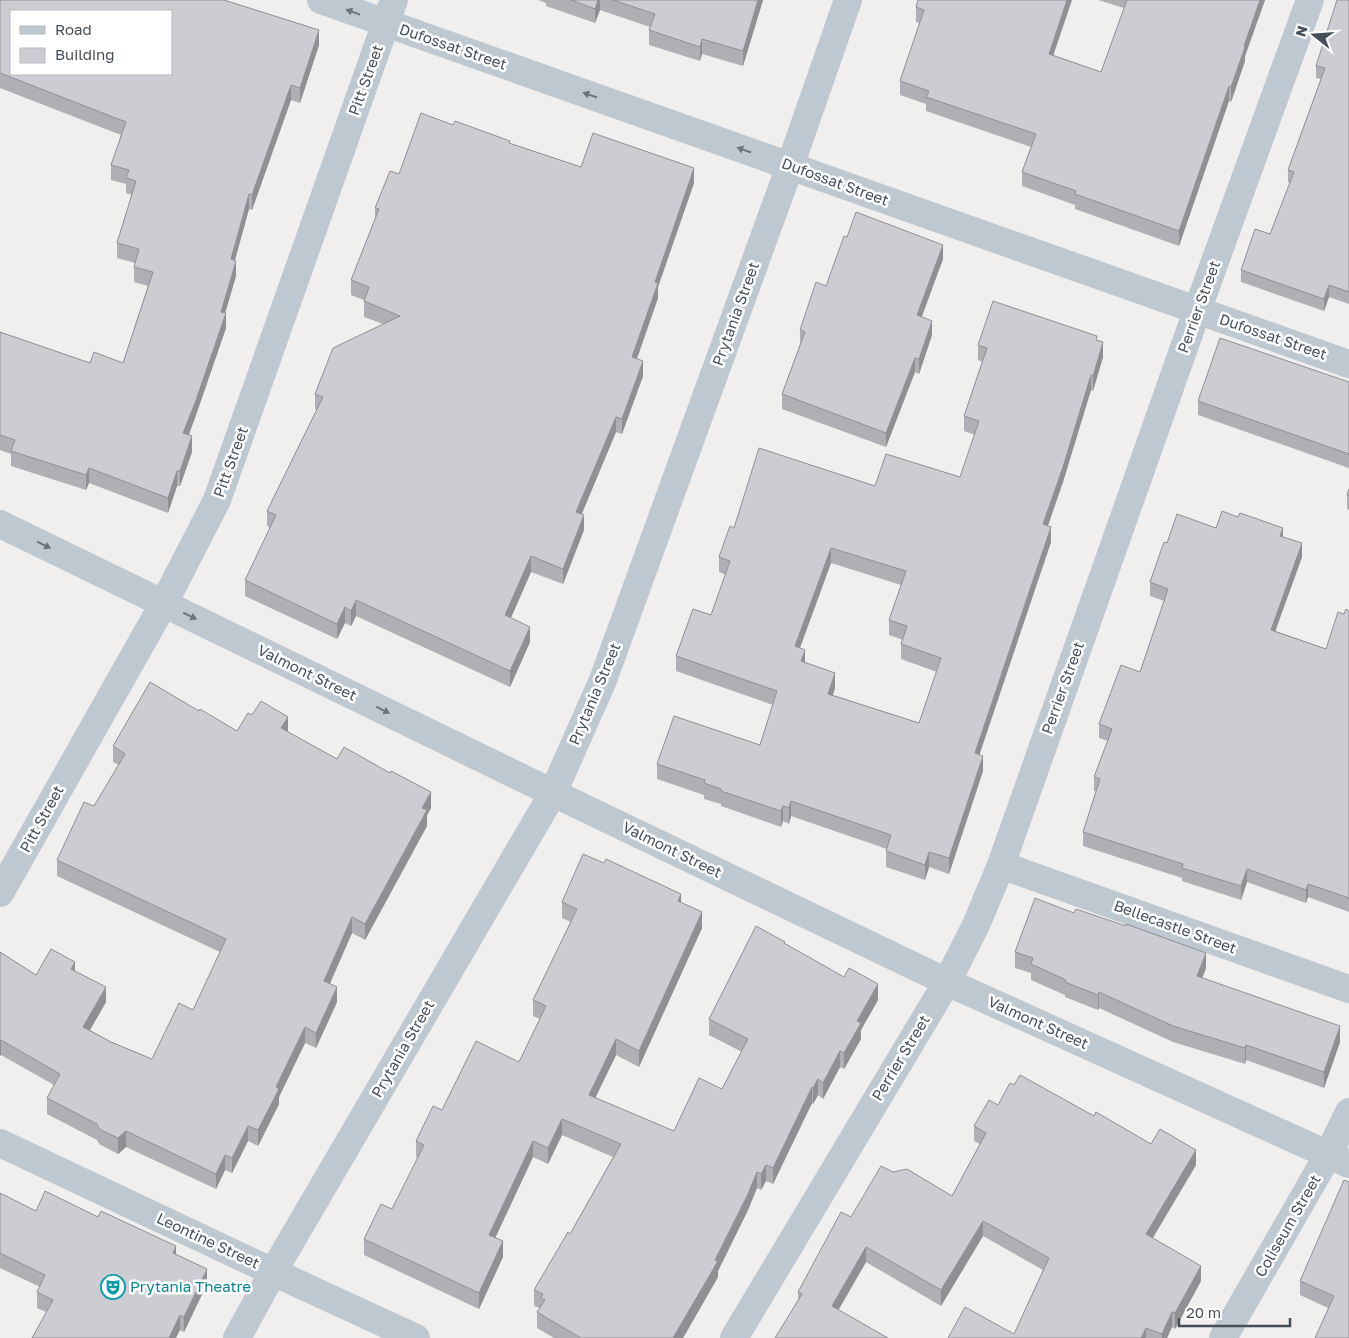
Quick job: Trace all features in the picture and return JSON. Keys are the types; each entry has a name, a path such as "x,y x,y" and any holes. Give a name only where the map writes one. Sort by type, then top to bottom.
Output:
{"street":[{"name":"Dufossat Street","path":"320,0 390,12 790,166 1349,364"},
{"name":"Prytania Street","path":"237,1338 553,793 603,680 790,166 848,0"},
{"name":"Perrier Street","path":"734,1338 947,982 976,925 1001,865 1197,311 1310,0"},
{"name":"Pitt Street","path":"0,893 164,603 217,500 390,12"},
{"name":"Valmont Street","path":"0,524 947,982 1339,1159"},
{"name":"Bellecastle Street","path":"1001,865 1349,990"},
{"name":"Coliseum Street","path":"1223,1338 1339,1159 1349,1112"},
{"name":"Leontine Street","path":"0,1143 416,1338"}],"building":[{"path":"0,0 224,0 319,30 300,88 291,85 252,195 249,194 231,259 236,261 221,312 226,313 183,433 192,436 168,498 89,468 86,475 11,451 15,440 0,435 0,332 90,363 94,352 123,363 153,272 134,267 139,249 117,243 136,181 126,178 129,170 111,165 126,122 0,73"},
{"path":"571,0 598,0 595,9"},
{"path":"613,0 758,0 743,51 702,39 700,47 649,30 655,14"},
{"path":"918,0 1067,0 1049,54 1101,72 1127,0 1260,0 1179,231 1075,194 1076,191 1022,172 1036,134 926,97 929,91 900,81 924,10 916,7"},
{"path":"1337,0 1349,0 1349,292 1329,285 1324,299 1241,270 1255,229 1270,234 1294,172 1288,170 1325,68 1316,66"},
{"path":"421,113 453,125 455,121 510,141 509,143 581,167 593,133 694,168 655,282 658,283 632,357 643,361 622,419 616,417 576,512 584,515 563,569 531,556 505,615 530,627 510,671 356,600 351,611 345,607 337,624 245,580 276,515 267,511 323,397 315,394 333,348 400,316 364,301 369,287 351,280 379,209 375,208 390,171 399,174"},
{"path":"856,212 943,245 917,315 932,321 919,359 915,358 886,433 782,394 805,332 800,330 816,282 826,286 844,236 847,237"},
{"path":"993,301 1097,336 1096,340 1103,342 1043,524 1051,527 975,753 983,756 949,858 929,852 925,865 886,851 891,835 791,801 789,808 783,806 781,811 721,791 721,789 704,783 705,780 657,764 674,716 760,745 777,691 676,656 693,609 711,615 730,561 719,557 730,526 734,528 759,448 875,486 886,454 960,477 979,421 964,416 987,348 978,345","holes":["831,548 906,571 889,620 907,626 901,644 941,658 919,723 828,694 835,673 801,661 805,650 795,646"]},
{"path":"1220,338 1349,382 1349,454 1198,401"},
{"path":"1222,511 1238,517 1240,513 1283,528 1280,536 1302,543 1271,630 1326,649 1338,612 1344,614 1346,609 1349,611 1349,898 1308,884 1306,890 1247,869 1241,886 1182,868 1183,864 1083,832 1100,779 1094,777 1112,729 1099,724 1121,665 1140,672 1168,589 1150,582 1164,542 1167,543 1177,514 1216,528"},
{"path":"150,682 237,731 248,713 252,715 261,701 288,717 281,728 337,759 344,747 390,773 391,771 431,792 422,808 427,810 365,924 352,917 324,981 337,987 316,1033 305,1027 276,1087 279,1089 258,1130 248,1126 232,1158 225,1155 216,1174 126,1131 118,1138 99,1129 97,1124 47,1098 60,1074 0,1041 0,952 36,975 51,949 75,962 71,969 106,987 83,1027 111,1042 152,1059 179,1003 193,1010 226,939 57,860 84,802 94,806 125,754 113,746"},
{"path":"583,854 604,863 606,859 681,894 678,901 702,912 639,1051 616,1039 589,1095 674,1131 699,1078 722,1089 748,1039 709,1019 756,926 844,977 849,968 878,984 857,1021 861,1023 844,1053 840,1051 823,1083 818,1079 812,1087 773,1168 766,1165 761,1174 757,1172 715,1260 718,1261 673,1338 581,1338 537,1312 545,1300 541,1298 543,1294 534,1290 568,1232 570,1234 621,1144 562,1119 548,1148 533,1141 489,1235 503,1241 479,1293 364,1239 381,1204 392,1209 424,1145 416,1141 433,1106 442,1110 476,1041 519,1062 546,1006 533,1000 577,909 562,902"},
{"path":"1035,898 1074,913 1076,909 1126,926 1126,924 1206,953 1197,976 1340,1026 1324,1072 1246,1045 1245,1048 1173,1026 1099,992 1098,995 1065,982 1066,980 1031,964 1033,958 1015,952"},
{"path":"1020,1075 1094,1116 1096,1112 1151,1144 1160,1129 1196,1150 1146,1234 1201,1266 1175,1313 1172,1312 1162,1334 1146,1328 1141,1338 948,1338 965,1307 1014,1334 1049,1258 983,1221 941,1290 866,1247 832,1306 888,1338 775,1338 802,1294 798,1292 841,1212 851,1217 881,1166 893,1172 907,1169 952,1196 986,1133 974,1126 989,1100 998,1105 1010,1083 1014,1085"},
{"path":"1344,1180 1349,1182 1349,1338 1315,1338 1334,1296 1300,1281"},
{"path":"45,1191 98,1217 101,1211 176,1246 173,1253 207,1269 184,1317 180,1315 169,1338 32,1338 53,1300 37,1292 45,1275 0,1253 0,1193 36,1211"}],"place":[{"name":"Prytania Theatre","path":"113,1287"}]}
